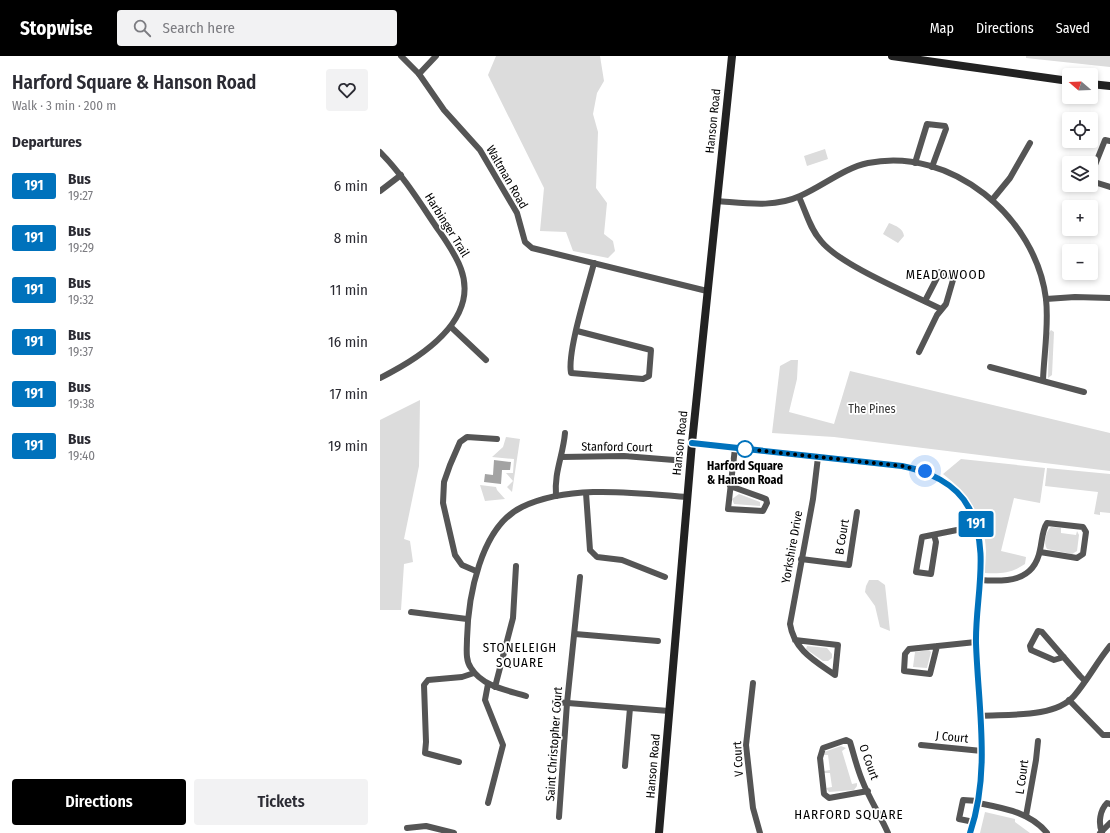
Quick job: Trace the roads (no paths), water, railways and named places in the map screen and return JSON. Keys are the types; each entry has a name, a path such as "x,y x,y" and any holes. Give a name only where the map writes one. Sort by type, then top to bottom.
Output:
{"street":[{"name":"Waltman Road","path":"401,56 419,74 444,110 480,150 517,213 528,245 537,250 707,291"},
{"path":"419,74 436,56"},
{"name":"Hanson Road","path":"659,833 692,443 732,56"},
{"path":"892,56 1062,80"},
{"path":"1098,85 1110,86"},
{"path":"915,163 927,124 945,126 946,129 932,167"},
{"path":"1098,157 1105,140 1110,141"},
{"path":"992,200 1010,178 1030,143"},
{"name":"Harbinger Trail","path":"380,152 401,175 454,254 462,269 464,282 463,301 460,311 450,327 433,343 404,364 380,378"},
{"path":"717,201 767,204 799,197 860,165 884,161 915,163 932,167 966,181 992,200 1008,216 1026,241 1040,275 1046,299 1043,380"},
{"path":"380,191 401,175"},
{"path":"1098,183 1110,187"},
{"path":"799,197 814,230 827,247 858,267 941,309"},
{"path":"577,331 651,350 649,376 643,379 571,373 571,358 577,331 594,263"},
{"path":"918,352 941,309 946,304 953,280 952,277 940,272 925,301"},
{"path":"1046,299 1075,297 1110,298"},
{"path":"450,327 486,360"},
{"path":"990,366 1084,392"},
{"name":"Stanford Court","path":"556,496 555,480 565,433"},
{"path":"476,571 462,565 455,555 443,503 444,482 460,442 467,437 498,439"},
{"path":"692,443 902,466 925,471 948,485 963,498 977,526 980,548 980,580 976,642 982,751 978,802 970,833"},
{"path":"730,486 766,499 765,510 728,509 730,486 735,448"},
{"name":"Stanford Court","path":"561,457 624,456 674,460"},
{"name":"Yorkshire Drive","path":"795,640 838,645 835,675 803,652 795,640 790,624 813,499 818,457"},
{"path":"526,696 488,684 469,667 467,658 467,619 476,571 496,529 514,512 535,502 556,496 620,492 687,497"},
{"path":"586,493 590,550 594,556 601,559 622,560 665,577"},
{"name":"B Court","path":"801,560 849,565 857,512"},
{"path":"980,580 1001,582 1018,578 1034,565 1040,552 1047,523 1083,527 1086,532 1083,554 1077,558 1040,552"},
{"path":"934,535 936,542 931,574 916,572 922,537 977,526"},
{"path":"495,687 513,618 516,566"},
{"name":"Saint Christopher Court","path":"559,817 567,703 580,577"},
{"path":"411,612 467,619"},
{"path":"1064,658 1054,660 1031,650 1030,646 1038,631 1042,632 1085,681"},
{"path":"575,634 658,641"},
{"path":"937,646 930,674 904,671 906,654 909,649 937,646 976,642"},
{"path":"980,716 1051,710 1069,700 1108,649"},
{"path":"459,762 425,753 424,685 428,680 474,673"},
{"name":"V Court","path":"754,683 746,745 753,808 760,833"},
{"path":"488,684 485,700 503,745 488,803"},
{"path":"1069,700 1103,735 1109,733"},
{"path":"555,702 670,711"},
{"path":"625,766 630,708"},
{"name":"O Court","path":"868,791 828,798 824,794 820,758 823,748 846,740 850,742 862,781 868,791 888,833"},
{"name":"L Court","path":"1026,816 1035,768 1038,741"},
{"name":"J Court","path":"921,745 982,751"},
{"path":"974,822 959,819 963,800 1009,809 1026,816 1047,833"},
{"path":"1110,804 1106,804 1102,808 1099,826 1101,832 1110,823"},
{"path":"406,828 426,826 454,833"}],"place":[{"name":"Harford Square & Hanson Road","path":"745,449"}],"district":[{"name":"MEADOWOOD","path":"946,274"},
{"name":"STONELEIGH SQUARE","path":"520,654"},
{"name":"HARFORD SQUARE","path":"849,814"}],"park label":[{"name":"The Pines","path":"872,409"}]}
